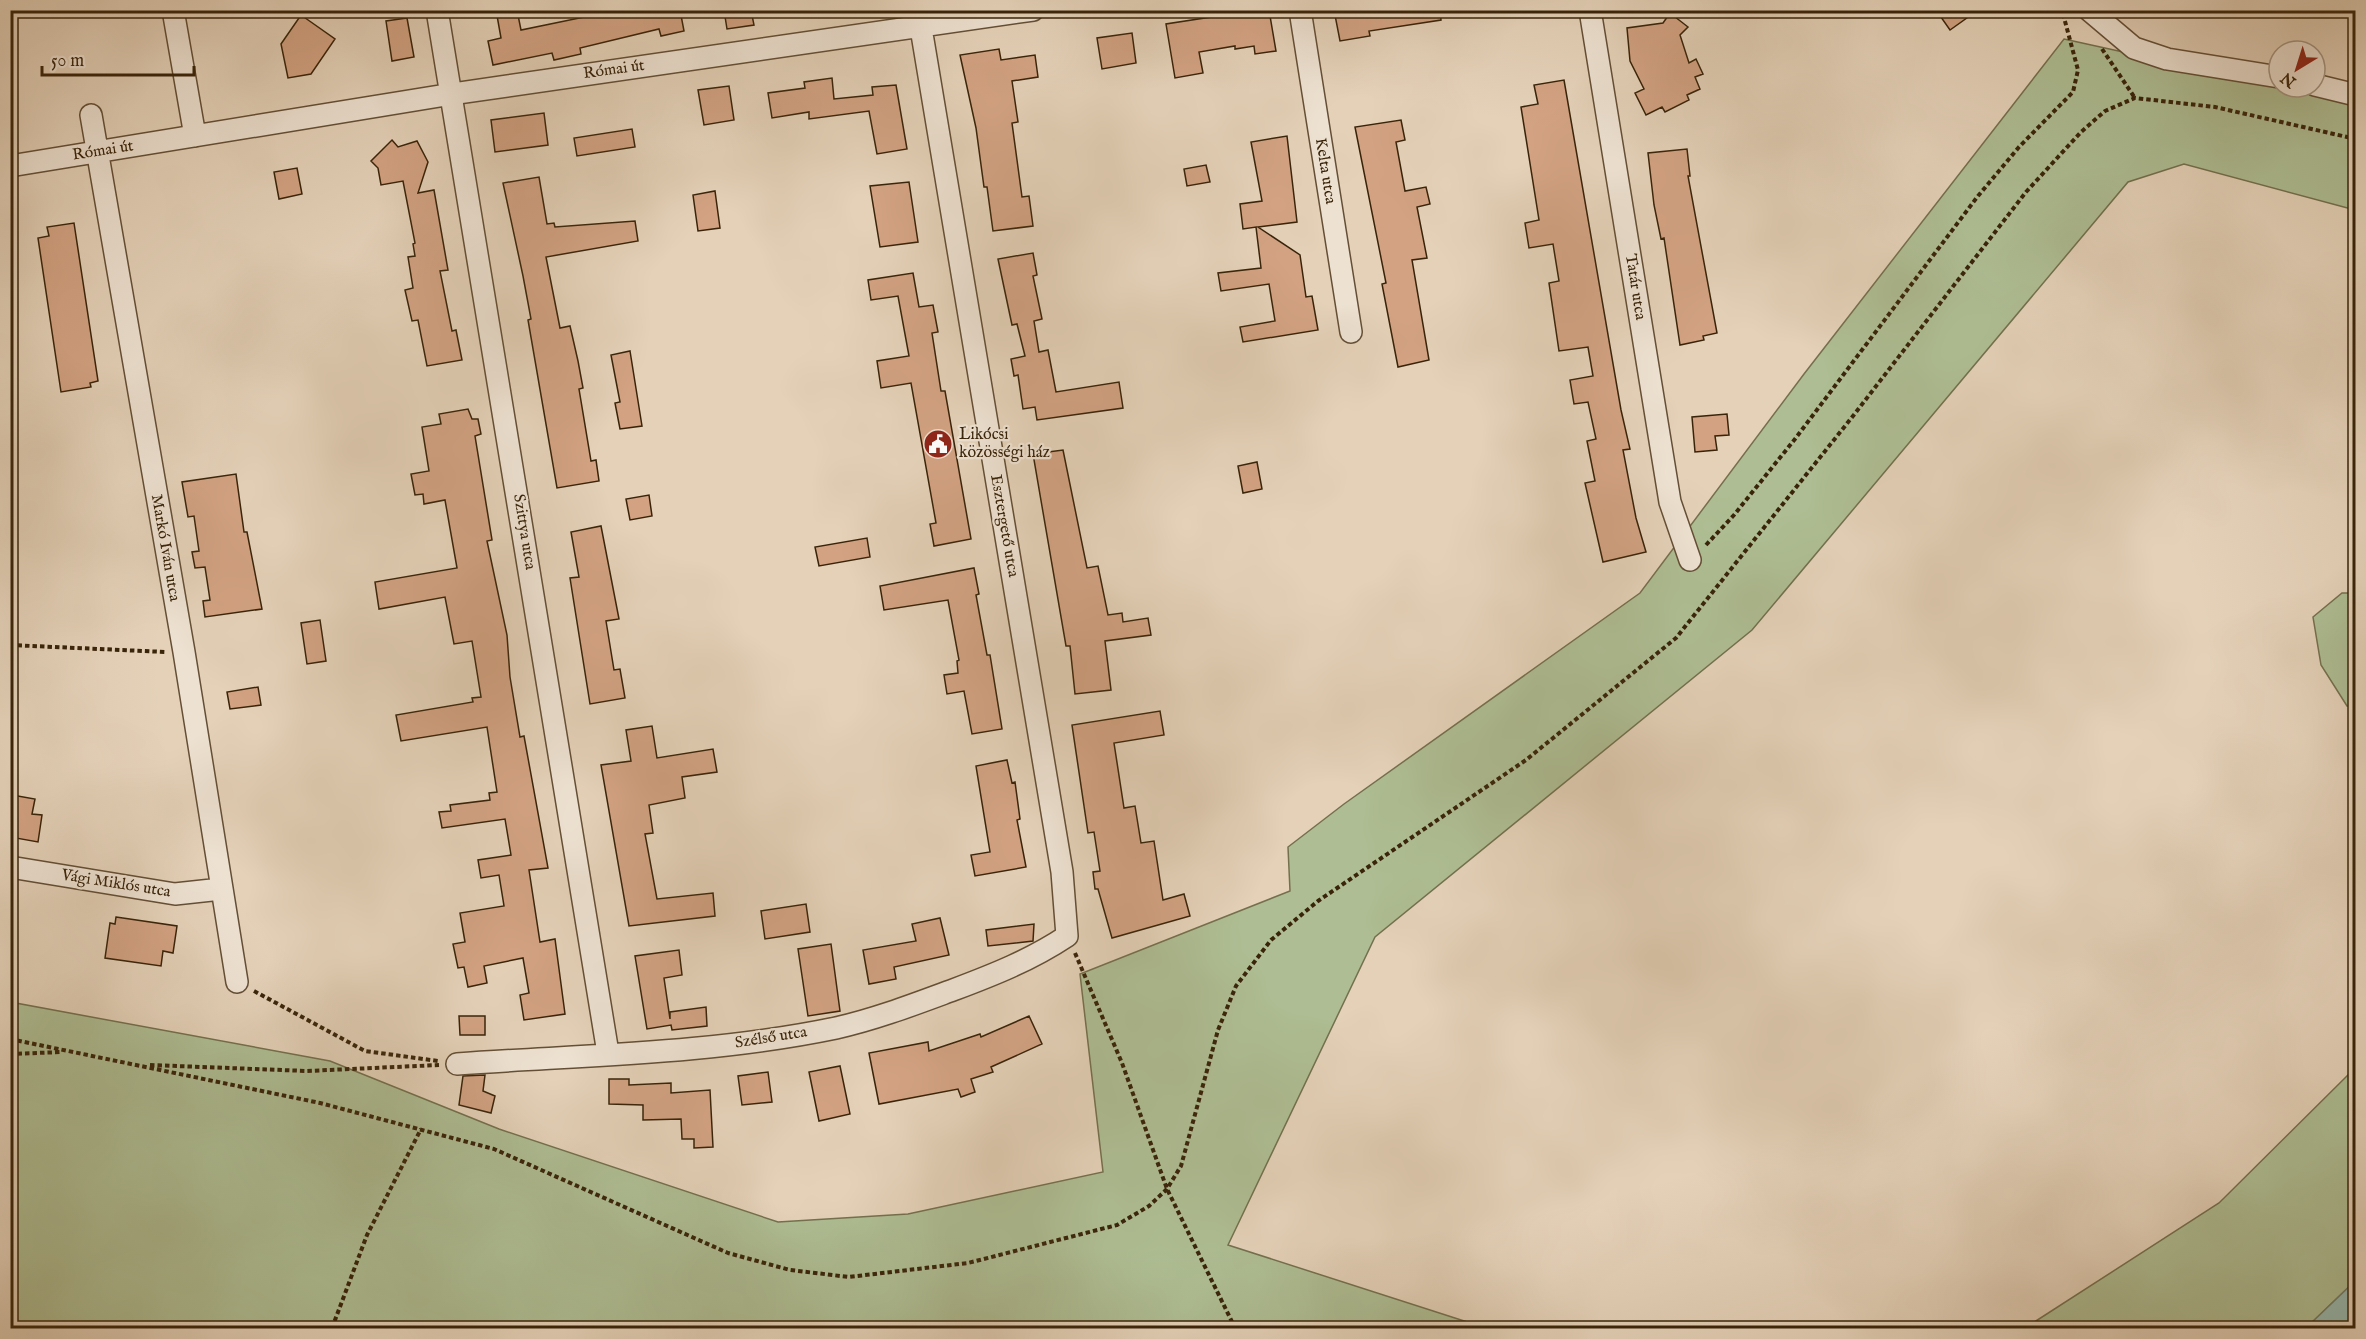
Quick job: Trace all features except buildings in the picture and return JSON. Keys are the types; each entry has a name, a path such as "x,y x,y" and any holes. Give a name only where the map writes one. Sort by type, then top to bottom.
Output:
{"street":[{"path":"173,10 195,136"},
{"name":"Szittya utca","path":"437,10 608,1053"},
{"name":"Római út","path":"10,166 919,18 1033,10"},
{"name":"Kelta utca","path":"1300,10 1351,332"},
{"name":"Tatár utca","path":"1590,10 1670,502 1690,560"},
{"path":"2089,10 2134,48 2167,58 2267,75"},
{"name":"Esztergető utca","path":"919,18 1062,872 1067,936"},
{"path":"2327,88 2355,95"},
{"name":"Markó Iván utca","path":"91,115 237,982"},
{"name":"Vági Miklós utca","path":"10,867 175,894 221,889"},
{"name":"Szélső utca","path":"457,1064 608,1053 687,1051 837,1028 903,1009 978,981 1036,957 1067,936"}],"path":[{"path":"1690,560 1734,515 1788,447 1978,196 2019,147 2073,92 2078,70 2062,10"},
{"path":"2096,40 2135,99"},
{"path":"10,1038 320,1103 494,1149 729,1253 790,1270 849,1277 968,1263 1117,1226 1149,1206 1167,1190 1181,1166 1218,1030 1236,986 1271,940 1318,901 1526,760 1676,638 1853,416 2026,192 2089,125 2105,111 2135,99 2215,107 2355,139"},
{"path":"10,645 183,652"},
{"path":"1067,936 1122,1063 1167,1190 1235,1329"},
{"path":"237,982 365,1051 457,1064"},
{"path":"10,1054 69,1052"},
{"path":"137,1065 307,1071 457,1064"},
{"path":"332,1329 367,1235 421,1129"}],"green space":[{"path":"2064,39 2267,84 2267,99 2327,99 2327,97 2355,103 2355,210 2184,164 2128,182 1752,630 1375,937 1228,1245 1486,1328 11,1328 10,1002 330,1061 499,1129 778,1222 908,1214 1103,1172 1080,974 1290,891 1288,847 1344,804 1640,593 1804,374"},
{"path":"2342,593 2355,593 2355,707 2347,706 2321,665 2313,617"},
{"path":"2355,1068 2355,1281 2306,1328 2025,1328 2219,1203"}],"water":[{"path":"2355,1281 2355,1328 2306,1328"}],"place":[{"name":"Likócsi közösségi ház","path":"938,444"}]}
